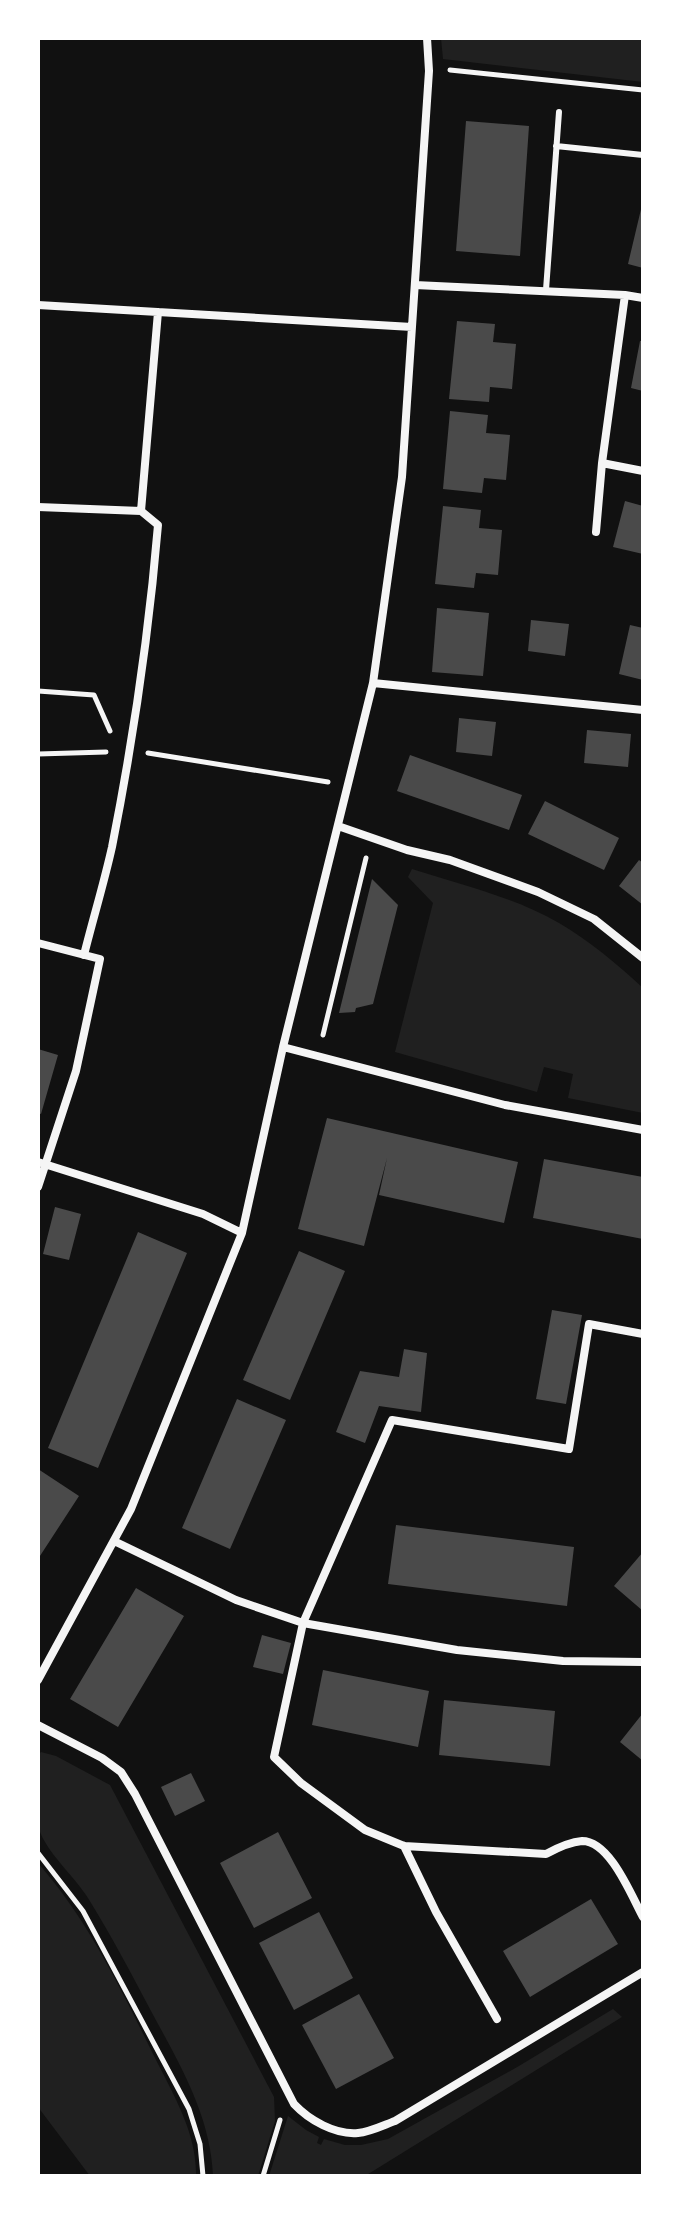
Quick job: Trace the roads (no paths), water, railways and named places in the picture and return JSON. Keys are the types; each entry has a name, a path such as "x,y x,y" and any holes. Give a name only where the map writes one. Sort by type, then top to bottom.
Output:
{"street":[{"path":"38,1680 131,1509 242,1233 283,1047 349,785 373,683 402,477 429,71 427,38"},
{"path":"415,285 546,290 643,298"},
{"path":"596,532 602,463 625,295"},
{"path":"38,305 412,327"},
{"path":"141,511 158,312"},
{"path":"602,463 643,471"},
{"path":"38,507 141,511 158,525 143,661 111,850 84,955"},
{"path":"373,683 643,710"},
{"path":"338,826 407,850 450,860 538,892 594,919 643,958"},
{"path":"38,943 100,959 76,1071 42,1163 38,1187"},
{"path":"283,1047 505,1105 643,1130"},
{"path":"42,1163 203,1214 242,1233"},
{"path":"643,1334 589,1324 569,1449 392,1420 303,1623 274,1757 301,1783 365,1830 404,1846 546,1854 565,1844 584,1841 598,1846 609,1856 643,1917"},
{"path":"114,1541 236,1600 303,1623 457,1650 563,1661 643,1662"},
{"path":"38,1725 102,1758 121,1772 294,2104 304,2114 331,2128 357,2133 395,2121 643,1972"},
{"path":"404,1846 436,1912 497,2019"}],"lane":[{"path":"546,290 559,112"},
{"path":"556,146 643,155"}]}
